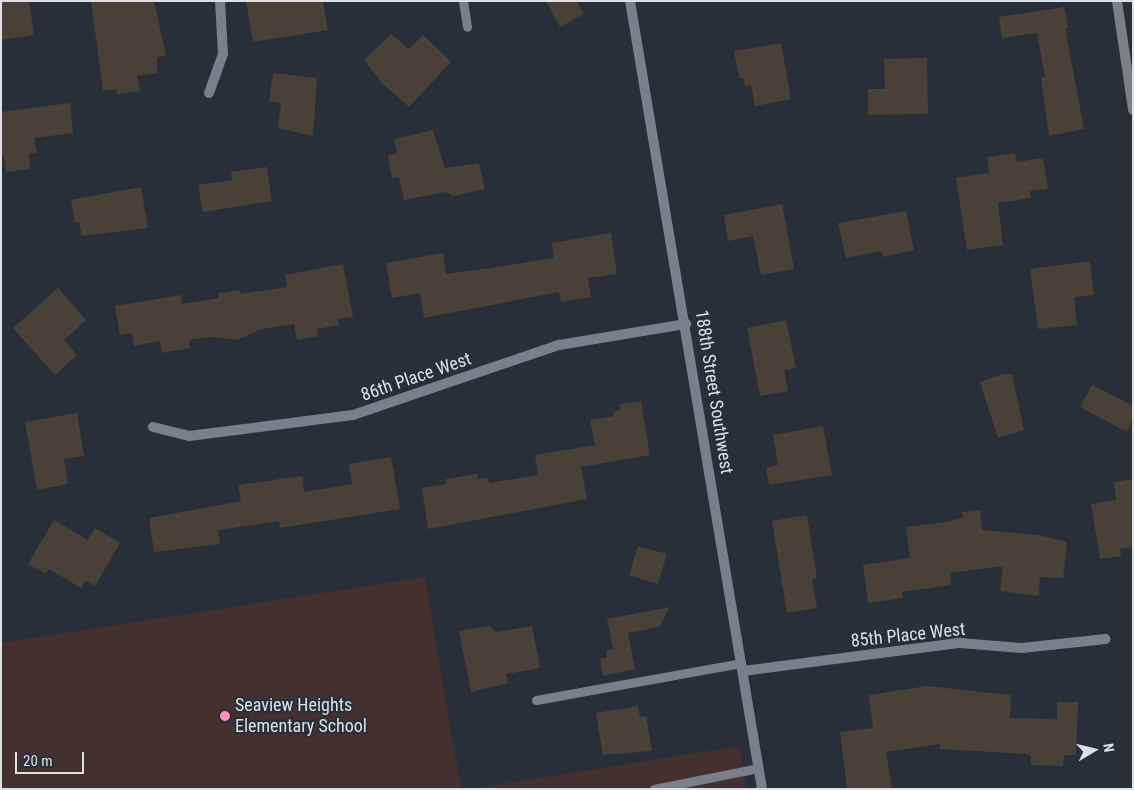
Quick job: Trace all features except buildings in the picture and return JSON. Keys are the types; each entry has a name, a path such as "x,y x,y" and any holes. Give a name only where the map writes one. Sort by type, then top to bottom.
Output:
{"street":[{"path":"209,93 223,54 220,1"},
{"name":"188th Street Southwest","path":"630,1 686,324 762,789"},
{"path":"1117,1 1133,110"},
{"name":"86th Place West","path":"153,427 189,436 353,415 559,345 686,324"},
{"name":"85th Place West","path":"742,667 960,643 1022,648 1106,639"}],"lane":[{"path":"463,1 467,27"},
{"path":"536,700 742,667"},
{"path":"654,789 758,768"}],"shaded area":[{"name":"Seaview Heights Elementary School","path":"425,577 461,789 1,789 1,643"},
{"path":"740,746 746,789 471,789"}],"place":[{"name":"Seaview Heights Elementary School","path":"225,716"}]}
